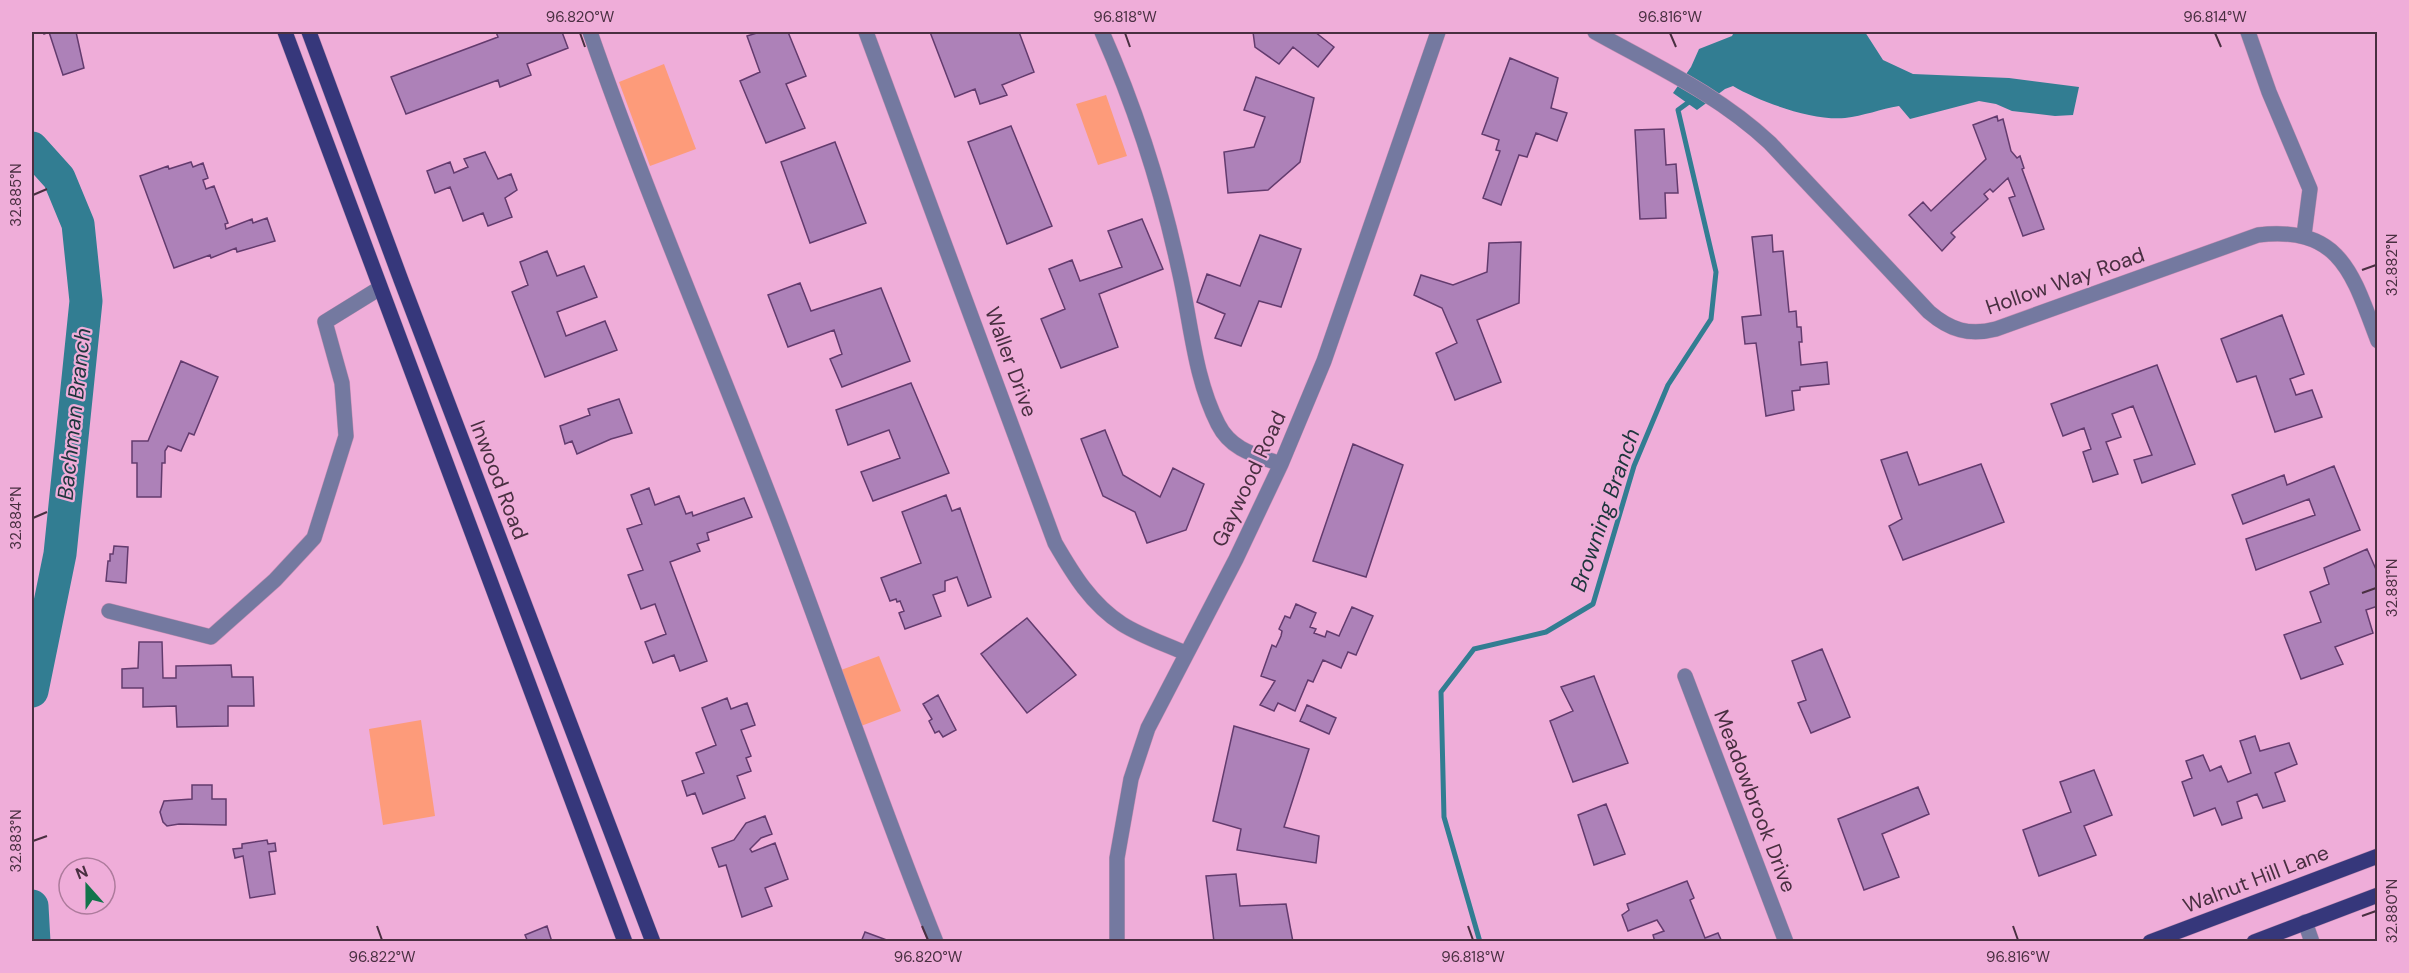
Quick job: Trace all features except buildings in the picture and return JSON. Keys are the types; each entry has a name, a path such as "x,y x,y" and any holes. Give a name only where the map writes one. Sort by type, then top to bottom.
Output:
{"main road":[{"name":"Inwood Road","path":"309,32 653,942"},
{"name":"Inwood Road","path":"286,36 625,942"},
{"path":"381,288 401,280"},
{"path":"513,640 535,631"},
{"name":"Walnut Hill Lane","path":"2150,942 2378,856"},
{"path":"2254,942 2378,895"}],"street":[{"path":"286,36 309,32"},
{"path":"590,32 618,113 782,528 893,836 936,942"},
{"name":"Waller Drive","path":"866,32 1055,543 1072,574 1094,601 1122,624 1185,653"},
{"path":"1102,32 1130,95 1147,144 1180,270 1200,374 1218,425 1234,446 1281,465"},
{"name":"Gaywood Road","path":"1117,942 1117,858 1131,779 1148,728 1185,653 1236,559 1281,465 1324,362 1438,32"},
{"name":"Hollow Way Road","path":"1595,32 1721,102 1770,142 1929,312 1956,330 1982,333 1996,329 2258,235 2279,232 2304,235 2327,246 2345,265 2356,284 2378,341"},
{"path":"2248,32 2269,92 2310,189 2304,235"},
{"path":"109,611 211,637 275,580 314,538 346,436 342,383 325,322 381,288"},
{"name":"Meadowbrook Drive","path":"1685,676 1786,942"},
{"path":"2305,922 2312,942"}],"shaded area":[{"path":"664,64 696,149 650,166 619,82"},
{"path":"1106,95 1127,156 1098,165 1076,104"},
{"path":"879,656 901,711 861,726 841,670"},
{"path":"421,720 435,816 383,825 369,729"}],"water":[{"path":"1734,32 1865,32 1883,60 1913,74 2009,78 2079,87 2073,115 2055,116 2012,111 1996,104 1979,101 1910,119 1899,106 1845,118 1818,117 1787,109 1733,86 1725,89 1697,110 1673,93 1691,67 1699,49 1732,36"}],"waterway":[{"name":"Browning Branch","path":"1480,942 1444,817 1441,692 1474,649 1546,632 1593,604 1634,466 1668,385 1711,319 1716,272 1678,110 1693,99"},
{"name":"Bachman Branch","path":"32,148 59,178 78,224 86,301 60,554 32,691"},
{"name":"Bachman Branch","path":"32,906 34,942"}]}
